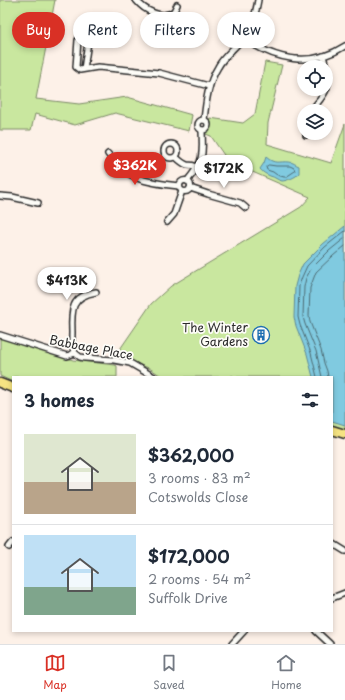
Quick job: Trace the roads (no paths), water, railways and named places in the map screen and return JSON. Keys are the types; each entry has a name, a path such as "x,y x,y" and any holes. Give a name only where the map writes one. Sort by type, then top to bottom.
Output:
{"highway":[{"path":"0,383 12,388"},
{"path":"333,430 345,434"}],"street":[{"path":"136,0 146,10 160,14 167,14 173,11 178,5"},
{"path":"255,12 258,0"},
{"path":"84,32 87,35 88,42 84,66 80,70 76,67 78,40 84,32"},
{"path":"257,48 281,57 303,59 323,56 345,46"},
{"path":"179,186 184,180 187,181 197,167 201,156 202,130 198,125 200,121 204,120 209,86 219,66 234,48"},
{"path":"323,56 324,60"},
{"path":"76,58 84,66 159,73 209,86"},
{"path":"317,104 323,96"},
{"path":"108,154 117,165 130,175 163,184 179,186"},
{"path":"176,156 184,164 194,165 197,167"},
{"path":"187,181 190,183 190,188"},
{"path":"179,186 182,191"},
{"path":"182,191 187,191 190,188"},
{"path":"190,188 240,203 246,208"},
{"path":"167,222 174,214 182,191"},
{"path":"0,196 38,203"},
{"path":"75,353 72,347 72,309 78,300 83,296 96,292"},
{"name":"Babbage Place","path":"0,335 67,356 75,353 80,357 85,358 114,360 130,363 152,376"},
{"path":"333,544 345,551"},
{"path":"333,598 345,593"},
{"path":"232,644 243,632"},
{"path":"317,632 330,644"}],"water":[{"path":"266,157 275,162 293,163 299,166 299,173 289,180 280,181 260,169"},
{"path":"345,226 345,425 333,421 333,376 313,376 294,317 295,286 298,275 303,264 323,244"}],"place":[{"name":"The Winter Gardens","path":"261,335"}]}
